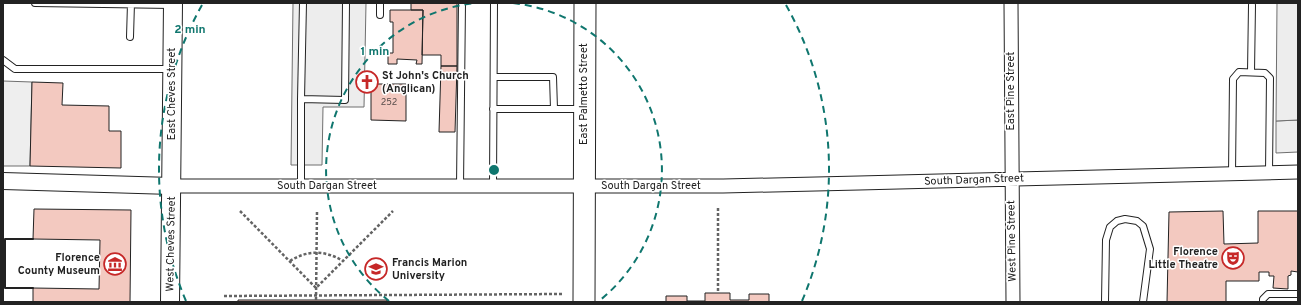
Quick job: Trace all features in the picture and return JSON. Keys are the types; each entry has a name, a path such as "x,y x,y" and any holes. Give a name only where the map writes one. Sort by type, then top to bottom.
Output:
{"highway":[{"name":"East Palmetto Street","path":"584,3 584,302"}],"main road":[{"name":"East Cheves Street","path":"172,186 173,4"},
{"name":"West Cheves Street","path":"170,302 172,186"}],"street":[{"name":"East Pine Street","path":"1010,3 1011,179"},
{"name":"South Dargan Street","path":"3,181 172,186 738,185 1298,172"},
{"name":"West Pine Street","path":"1011,179 1013,302"}],"lane":[{"path":"35,3 173,4"},
{"path":"301,186 303,3"},
{"path":"301,99 345,100 346,3"},
{"path":"380,3 380,15"},
{"path":"460,186 462,3"},
{"path":"493,186 494,3"},
{"path":"130,36 131,4"},
{"path":"1251,72 1252,5"},
{"path":"3,60 15,69 173,70"},
{"path":"1232,174 1234,79 1239,72 1265,73 1270,78 1269,172"},
{"path":"494,77 554,77 554,109"},
{"path":"512,77 512,85"},
{"path":"524,85 525,77"},
{"path":"537,77 537,85"},
{"path":"494,109 511,106 537,106 554,109 584,109"},
{"path":"1105,302 1106,240 1110,227 1117,221 1125,219 1137,221 1143,226 1150,250 1143,302"},
{"path":"1263,302 1263,299 1268,294 1298,294"}],"path":[{"path":"718,208 718,292"},
{"path":"316,288 393,210"},
{"path":"240,211 316,288"},
{"path":"316,300 317,211"},
{"path":"290,261 302,255 317,253 333,255 343,261"},
{"path":"224,296 562,294"}],"shaded area":[{"path":"293,3 366,3 364,107 323,107 322,165 291,165"},
{"path":"1277,3 1298,3 1298,120 1276,121"},
{"path":"3,81 32,82 30,166 3,166"},
{"path":"1298,120 1298,152 1276,153 1276,121"}],"building":[{"path":"411,3 457,3 457,66 441,66 441,55 422,55 423,10 411,10"},
{"path":"390,10 423,10 422,64 416,64 417,60 397,59 397,64 388,64 388,53 393,53 393,22 390,22"},
{"path":"441,66 457,66 455,132 439,132"},
{"path":"32,82 63,83 62,105 109,106 109,131 121,131 121,168 30,166"},
{"path":"371,84 406,84 406,121 371,120"},
{"name":"Florence County Museum","path":"34,209 131,210 130,302 33,302 33,288 99,289 100,240 33,239"},
{"name":"Florence Little Theatre","path":"1223,211 1224,244 1258,243 1258,211 1298,211 1298,272 1291,271 1291,275 1288,276 1288,289 1273,288 1274,276 1269,276 1269,272 1259,272 1259,281 1226,281 1226,302 1167,302 1169,212"},
{"path":"705,293 730,293 730,300 749,300 749,294 769,294 769,302 666,302 666,296 687,296 687,301 705,301"},
{"path":"238,300 387,300 387,302 238,302"}],"wall":[{"path":"33,239 5,239 5,288 33,288"}],"place":[{"name":"St John's Church (Anglican)","path":"367,82"},
{"name":"Florence Little Theatre","path":"1233,258"},
{"name":"Florence County Museum","path":"115,264"},
{"name":"Francis Marion University","path":"376,269"}]}
